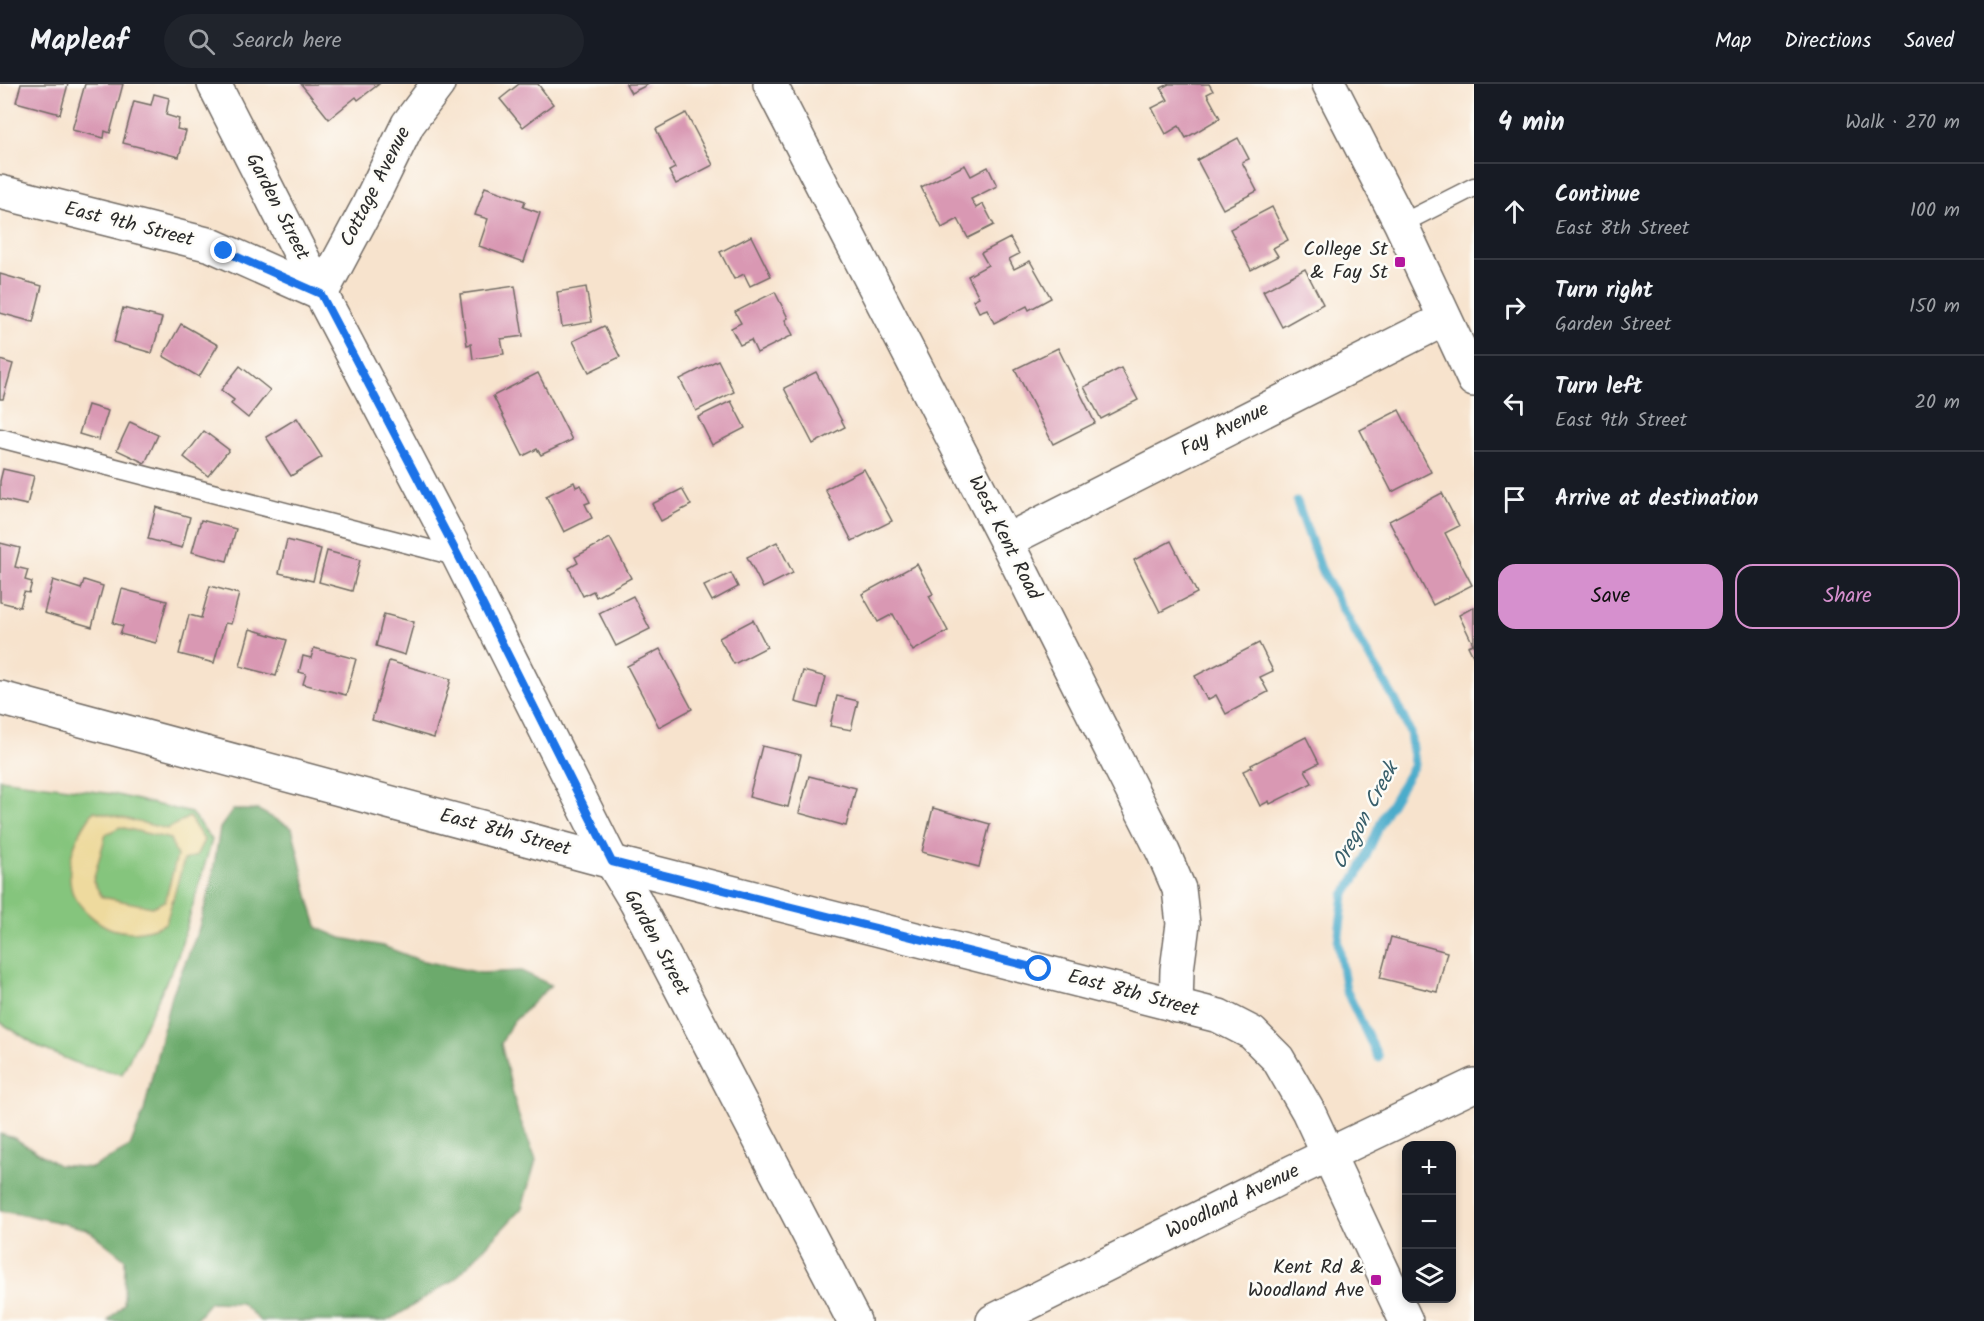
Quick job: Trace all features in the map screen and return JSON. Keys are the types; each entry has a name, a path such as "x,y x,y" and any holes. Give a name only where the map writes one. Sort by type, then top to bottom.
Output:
{"street":[{"name":"Garden Street","path":"214,84 459,557 612,862 636,902 854,1321"},
{"name":"Cottage Avenue","path":"321,294 408,124 438,84"},
{"name":"West Kent Road","path":"770,84 1006,541 1163,852 1179,889 1182,924 1176,970 1176,1005"},
{"path":"1329,84 1401,224 1474,380"},
{"name":"East 9th Street","path":"0,192 211,245 321,294"},
{"name":"Fay Avenue","path":"1006,541 1445,319"},
{"name":"East 8th Street","path":"0,698 612,862 1220,1016 1252,1033 1278,1059 1308,1111 1406,1321"},
{"name":"Woodland Avenue","path":"993,1321 1474,1085"}],"lane":[{"path":"1401,224 1474,187"},
{"path":"0,438 459,557"}],"green space":[{"path":"0,779 113,794 191,813 212,840 177,959 122,1074 81,1065 41,1048 0,1022"},
{"path":"233,810 258,810 292,828 318,928 341,938 383,946 419,960 481,973 521,971 551,985 511,1024 501,1044 518,1114 536,1160 522,1208 455,1279 385,1321 260,1321 241,1303 210,1302 194,1321 108,1321 124,1304 125,1259 87,1229 0,1211 0,1134 14,1138 58,1165 92,1168 130,1147 144,1111 170,1000 198,931 211,884 220,828"}],"sand":[{"path":"94,811 167,829 189,817 204,840 196,856 184,860 166,923 140,931 119,931 96,920 77,901 71,885 71,857 78,836","holes":["120,827 170,839 177,856 165,901 152,907 102,897 93,881 106,834"]}],"building":[{"path":"21,84 68,84 60,114 16,102"},
{"path":"85,84 123,84 110,133 105,131 104,138 72,130"},
{"path":"301,84 379,84 358,100 356,97 329,119"},
{"path":"519,84 538,84 553,104 523,127 500,99"},
{"path":"626,84 649,84 631,93"},
{"path":"1169,84 1209,84 1213,91 1207,94 1220,118 1186,138 1179,126 1166,134 1152,108 1168,100 1161,88"},
{"path":"154,94 169,98 166,115 179,119 177,129 186,131 179,157 123,143 134,101 151,105"},
{"path":"686,113 713,165 676,184 669,171 675,168 656,129"},
{"path":"1238,138 1249,159 1242,162 1257,191 1223,209 1197,160"},
{"path":"965,165 971,176 988,167 997,186 971,199 976,208 983,204 994,225 968,238 958,219 942,228 921,187"},
{"path":"485,187 525,201 523,207 540,213 524,262 479,246 488,219 475,215"},
{"path":"1272,207 1288,240 1273,248 1278,256 1251,270 1230,229"},
{"path":"751,236 771,276 750,286 744,274 734,279 720,252"},
{"path":"1010,238 1019,254 1009,259 1014,269 1030,261 1051,298 1029,310 1027,306 994,323 987,309 979,312 973,300 979,297 968,276 988,265 981,253"},
{"path":"1305,269 1323,304 1282,327 1263,291"},
{"path":"0,274 42,286 33,322 0,313"},
{"path":"515,286 523,336 501,339 504,354 473,359 471,344 467,345 460,294"},
{"path":"586,287 592,322 562,327 557,292"},
{"path":"775,292 788,318 785,320 793,335 757,353 751,340 740,345 731,328 741,323 735,312"},
{"path":"123,308 162,318 152,353 114,342"},
{"path":"181,324 218,345 199,377 163,356"},
{"path":"604,326 620,357 589,372 573,341"},
{"path":"1058,348 1095,423 1053,444 1015,369"},
{"path":"0,360 13,364 3,399 0,399"},
{"path":"718,360 734,392 696,411 680,379"},
{"path":"240,366 270,390 248,418 231,404 234,400 221,390"},
{"path":"1121,368 1138,400 1101,419 1084,387"},
{"path":"816,372 845,427 813,444 784,388"},
{"path":"538,373 572,440 541,455 537,449 523,456 493,396"},
{"path":"731,401 745,428 712,445 698,417"},
{"path":"88,405 108,411 99,440 79,434"},
{"path":"1399,410 1431,472 1392,492 1360,430"},
{"path":"297,418 322,457 291,476 266,437"},
{"path":"130,422 158,435 145,463 117,450"},
{"path":"204,431 229,450 208,476 184,457"},
{"path":"3,469 34,476 27,505 0,499"},
{"path":"864,469 892,521 852,541 825,489"},
{"path":"574,482 576,487 581,485 590,502 585,504 592,518 564,532 546,496"},
{"path":"682,489 691,505 661,521 652,504"},
{"path":"1442,493 1459,526 1445,533 1472,585 1433,605 1389,521"},
{"path":"156,507 190,517 182,548 148,539"},
{"path":"201,520 236,529 227,561 192,552"},
{"path":"610,538 631,578 596,597 593,591 583,596 569,568 578,563 575,557"},
{"path":"287,540 321,549 313,581 279,573"},
{"path":"1171,541 1197,593 1160,612 1134,560"},
{"path":"777,542 793,573 763,588 747,557"},
{"path":"0,543 20,548 15,567 28,570 25,580 32,582 29,593 24,592 20,607 0,602"},
{"path":"327,551 360,560 352,591 319,582"},
{"path":"917,564 933,594 929,596 948,631 913,651 893,614 878,622 862,594"},
{"path":"731,573 738,587 712,601 704,586"},
{"path":"53,580 81,589 84,580 103,586 92,627 44,613"},
{"path":"210,586 239,594 231,624 225,623 214,663 179,654 189,615 201,618"},
{"path":"122,589 167,601 156,643 120,634 123,626 113,623"},
{"path":"633,596 650,629 616,646 599,613"},
{"path":"1474,607 1474,658 1468,646 1473,644 1459,615"},
{"path":"384,614 414,622 405,655 376,646"},
{"path":"753,620 767,647 734,664 719,638"},
{"path":"250,629 287,640 276,676 240,666"},
{"path":"1259,643 1273,671 1260,677 1268,692 1226,714 1216,695 1207,700 1195,676"},
{"path":"314,648 356,659 346,695 303,684 306,674 299,672 303,656 311,658"},
{"path":"660,649 692,709 659,727 627,666"},
{"path":"389,661 451,679 434,738 372,720"},
{"path":"803,671 826,677 818,708 795,702"},
{"path":"837,696 858,701 851,730 830,726"},
{"path":"1306,737 1319,763 1305,770 1312,783 1270,804 1269,801 1260,806 1243,771"},
{"path":"762,746 801,755 788,807 749,797"},
{"path":"809,776 856,788 846,826 799,813"},
{"path":"933,808 990,824 979,867 922,852"},
{"path":"1391,937 1447,952 1437,992 1380,978"}],"waterway":[{"name":"Oregon Creek","path":"1297,502 1321,569 1395,700 1410,732 1414,765 1384,816 1358,874 1344,895 1338,942 1346,990 1378,1057"}],"place":[{"name":"College St & Fay St","path":"1400,262"},
{"name":"Kent Rd & Woodland Ave","path":"1376,1280"}],"route":[{"path":"224,251 321,294 459,557 612,862 1039,969"}]}
